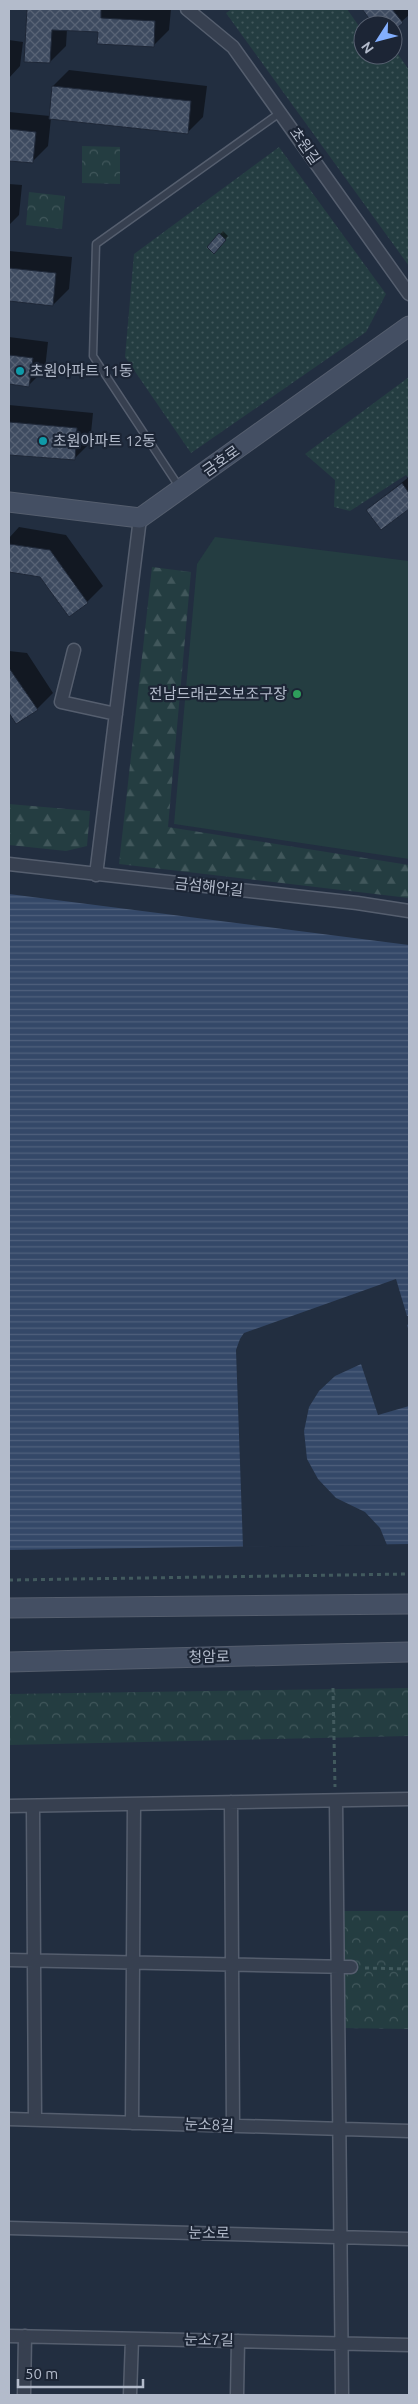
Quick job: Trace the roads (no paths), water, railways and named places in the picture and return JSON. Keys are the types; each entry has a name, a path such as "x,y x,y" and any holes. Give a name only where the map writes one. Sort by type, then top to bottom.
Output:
{"main road":[{"name":"금호로","path":"140,518 409,326"},
{"path":"9,502 140,518"},
{"path":"9,1608 409,1604"},
{"name":"청암로","path":"9,1662 409,1652"}],"street":[{"name":"초원길","path":"187,9 233,47 409,294"},
{"path":"96,875 140,518"},
{"path":"74,650 61,702 116,714"},
{"name":"금섬해안길","path":"9,864 357,903 409,911"},
{"path":"9,1806 409,1799"},
{"path":"336,1800 342,2395"},
{"path":"231,1802 233,2126"},
{"path":"132,2123 134,1804"},
{"path":"33,1806 35,2120"},
{"path":"9,1960 351,1967"},
{"name":"눈소8길","path":"9,2119 409,2131"},
{"name":"눈소로","path":"9,2228 409,2238"},
{"name":"눈소7길","path":"9,2336 409,2345"},
{"path":"24,2395 25,2336"},
{"path":"130,2395 132,2339"},
{"path":"237,2395 238,2341"}],"lane":[{"path":"180,489 93,356 96,244 281,112"}],"water":[{"path":"9,894 409,945 409,1544 9,1550"}],"place":[{"name":"초원아파트 11동","path":"20,371"},
{"name":"초원아파트 12동","path":"43,441"},
{"name":"전남드래곤즈보조구장","path":"297,694"}]}
